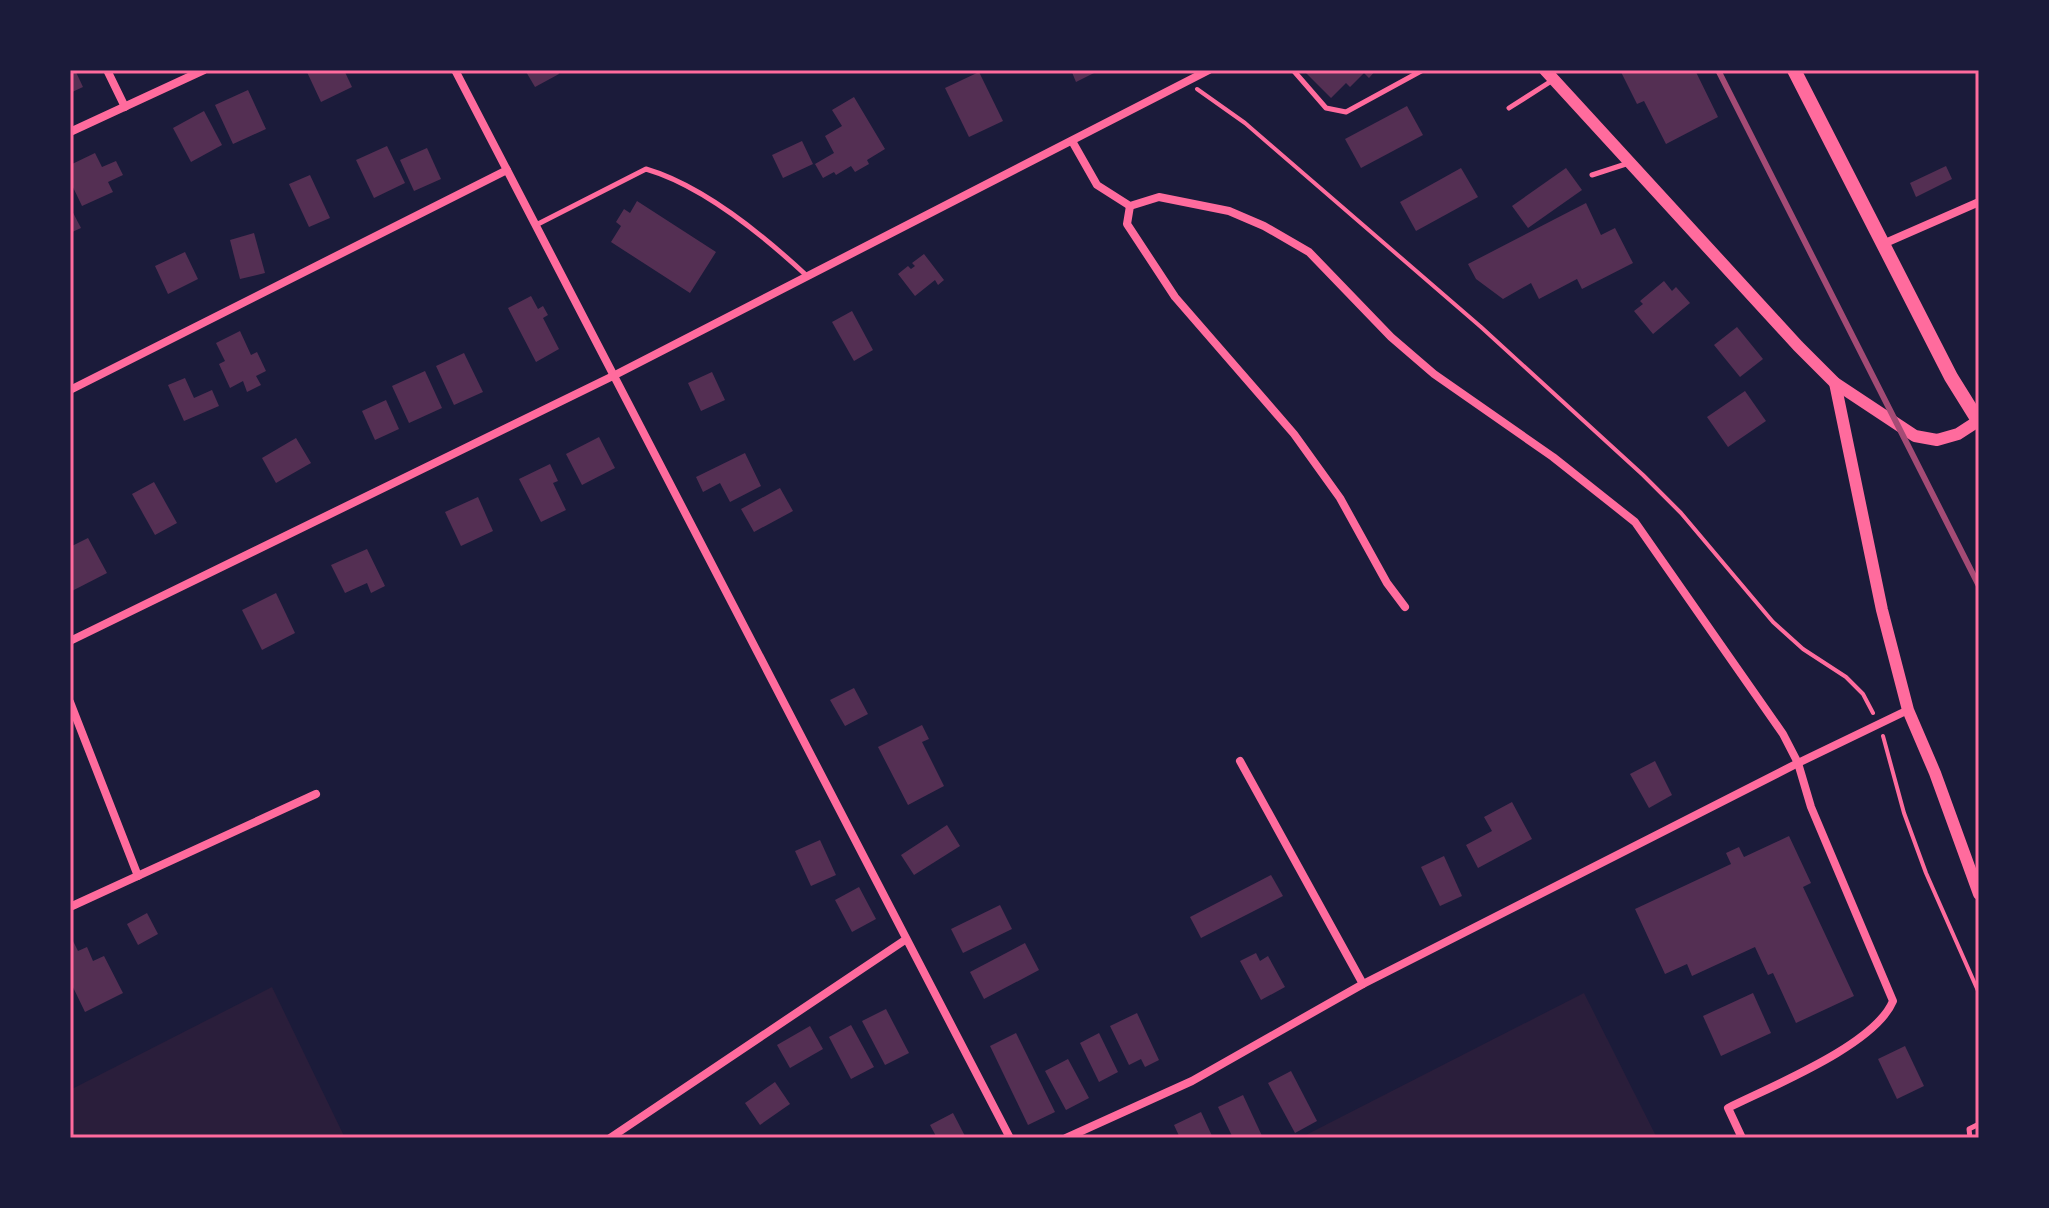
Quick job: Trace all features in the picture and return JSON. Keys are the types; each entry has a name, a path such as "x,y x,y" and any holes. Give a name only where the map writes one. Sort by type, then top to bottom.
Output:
{"main road":[{"path":"1794,70 1951,377 1979,422"}],"street":[{"path":"107,70 125,107"},
{"path":"70,132 204,70"},
{"path":"455,70 1010,1138"},
{"path":"70,641 615,375 1209,70"},
{"path":"1550,75 1835,383 1915,436 1937,440 1958,434 1979,422"},
{"path":"1072,141 1097,185 1130,206 1159,197 1229,211 1264,226 1309,252 1391,337 1434,374 1553,457 1635,522 1783,734 1798,763 1811,807 1893,1001 1887,1015 1855,1043 1728,1108 1742,1138"},
{"path":"70,390 507,170"},
{"path":"1883,244 1979,202"},
{"path":"1130,206 1127,224 1175,297 1294,434 1340,498 1387,583 1405,607"},
{"path":"1835,383 1882,610 1908,710 1935,773 1979,894"},
{"path":"70,702 138,876"},
{"path":"1066,1138 1192,1081 1363,984 1908,710"},
{"path":"1240,761 1363,984"},
{"path":"70,907 316,794"},
{"path":"610,1138 905,940"}],"lane":[{"path":"1293,70 1326,108 1346,112 1423,70"},
{"path":"1509,108 1550,75"},
{"path":"1592,175 1630,163"},
{"path":"536,225 646,169 666,174 741,219 808,276"},
{"path":"1970,1138 1969,1129 1979,1124"}],"path":[{"path":"1199,90 1245,123 1481,327 1643,475 1681,513 1773,622 1803,649 1846,677 1863,694 1873,712"},
{"path":"1883,736 1904,813 1926,873 1979,993"}],"shaded area":[{"path":"272,987 345,1138 70,1138 70,1090"},
{"path":"1584,993 1657,1138 1300,1138"}],"building":[{"path":"70,70 75,70 83,87 70,93"},
{"path":"306,70 344,70 352,87 321,102"},
{"path":"525,70 557,70 559,74 535,87"},
{"path":"1071,70 1100,70 1076,82"},
{"path":"1303,70 1376,70 1369,78 1364,73 1350,87 1346,83 1331,98"},
{"path":"1620,70 1695,70 1718,117 1666,144 1644,101 1637,104"},
{"path":"979,72 1003,121 969,137 945,88"},
{"path":"248,90 266,129 233,144 215,105"},
{"path":"854,97 885,149 855,172 851,166 823,178 815,164 834,153 825,136 842,126 832,110"},
{"path":"1407,106 1423,135 1361,168 1345,139"},
{"path":"204,111 222,145 191,162 173,128"},
{"path":"802,141 813,164 783,178 772,155"},
{"path":"387,146 405,183 374,198 356,160"},
{"path":"427,148 441,179 414,191 400,160"},
{"path":"95,153 102,167 116,161 123,175 108,182 113,192 82,206 70,181 70,165"},
{"path":"1946,166 1952,179 1916,197 1910,183"},
{"path":"1461,168 1478,197 1416,231 1400,202"},
{"path":"1566,168 1582,190 1528,228 1512,206"},
{"path":"310,175 330,218 309,227 289,184"},
{"path":"637,201 716,252 690,293 611,242 621,226 616,222 624,209 630,213"},
{"path":"1586,203 1601,235 1615,228 1633,263 1582,289 1577,279 1539,299 1531,283 1503,299 1476,279 1468,264"},
{"path":"70,207 81,228 70,233"},
{"path":"254,233 265,273 240,279 230,240"},
{"path":"185,252 198,279 168,294 155,266"},
{"path":"924,254 944,280 938,285 935,280 915,296 898,274 908,266 911,269 915,266 912,263"},
{"path":"1664,281 1672,291 1676,287 1690,303 1653,334 1634,311 1643,304 1640,301"},
{"path":"531,296 538,309 543,306 548,315 543,318 559,349 536,362 508,308"},
{"path":"852,311 873,350 854,361 832,322"},
{"path":"1737,327 1763,359 1740,377 1714,345"},
{"path":"240,331 251,355 257,352 266,371 256,376 261,385 247,392 243,381 230,388 219,364 225,361 216,343"},
{"path":"464,353 483,392 454,405 436,366"},
{"path":"425,371 442,408 409,423 392,386"},
{"path":"712,372 725,400 701,411 688,383"},
{"path":"185,378 194,398 212,390 219,406 184,421 168,385"},
{"path":"1745,391 1766,421 1728,447 1707,417"},
{"path":"386,400 399,429 375,440 362,411"},
{"path":"599,437 615,468 582,485 566,454"},
{"path":"296,438 311,463 276,483 262,458"},
{"path":"745,453 761,486 730,502 720,483 703,492 696,477"},
{"path":"550,464 558,481 553,483 566,510 541,522 519,479"},
{"path":"154,482 177,523 155,535 132,494"},
{"path":"780,488 793,511 754,532 741,509"},
{"path":"478,497 493,531 461,546 445,512"},
{"path":"88,538 107,573 70,592 70,547"},
{"path":"367,549 385,586 371,593 367,583 345,593 331,565"},
{"path":"276,593 295,633 262,650 242,610"},
{"path":"854,688 868,714 845,726 830,700"},
{"path":"922,725 929,739 922,742 944,786 908,805 878,747"},
{"path":"1655,761 1672,795 1649,808 1630,774"},
{"path":"1512,802 1532,839 1478,868 1466,845 1492,831 1484,817"},
{"path":"947,825 960,846 914,875 901,855"},
{"path":"1789,836 1811,883 1803,887 1854,996 1796,1023 1773,973 1768,975 1755,947 1692,976 1687,964 1665,974 1635,909 1731,864 1726,853 1739,847 1744,857"},
{"path":"820,840 836,875 811,886 795,851"},
{"path":"1444,856 1462,896 1440,906 1421,867"},
{"path":"1271,875 1283,896 1201,938 1190,917"},
{"path":"859,887 876,919 852,932 835,900"},
{"path":"1000,905 1012,929 963,953 951,929"},
{"path":"147,913 158,934 138,945 127,924"},
{"path":"70,935 78,951 87,947 93,961 104,956 123,993 85,1012 70,981"},
{"path":"1025,943 1039,970 984,999 970,972"},
{"path":"1256,953 1260,961 1268,956 1285,987 1261,1000 1240,961"},
{"path":"1753,993 1771,1033 1721,1056 1703,1016"},
{"path":"886,1009 909,1053 885,1065 862,1021"},
{"path":"1137,1013 1159,1060 1145,1067 1141,1059 1129,1065 1110,1026"},
{"path":"851,1025 874,1067 851,1079 829,1037"},
{"path":"810,1026 823,1049 790,1068 777,1045"},
{"path":"1016,1033 1055,1112 1028,1125 990,1046"},
{"path":"1099,1033 1118,1072 1099,1082 1080,1043"},
{"path":"1905,1046 1924,1086 1897,1099 1878,1059"},
{"path":"1068,1059 1089,1098 1066,1110 1045,1071"},
{"path":"1291,1071 1317,1121 1295,1133 1268,1083"},
{"path":"775,1082 790,1104 760,1125 745,1103"},
{"path":"1243,1095 1263,1138 1233,1138 1218,1107"},
{"path":"1201,1112 1213,1138 1180,1138 1174,1125"},
{"path":"953,1113 966,1138 937,1138 930,1125"}],"railway":[{"path":"1718,70 1979,586"}]}
